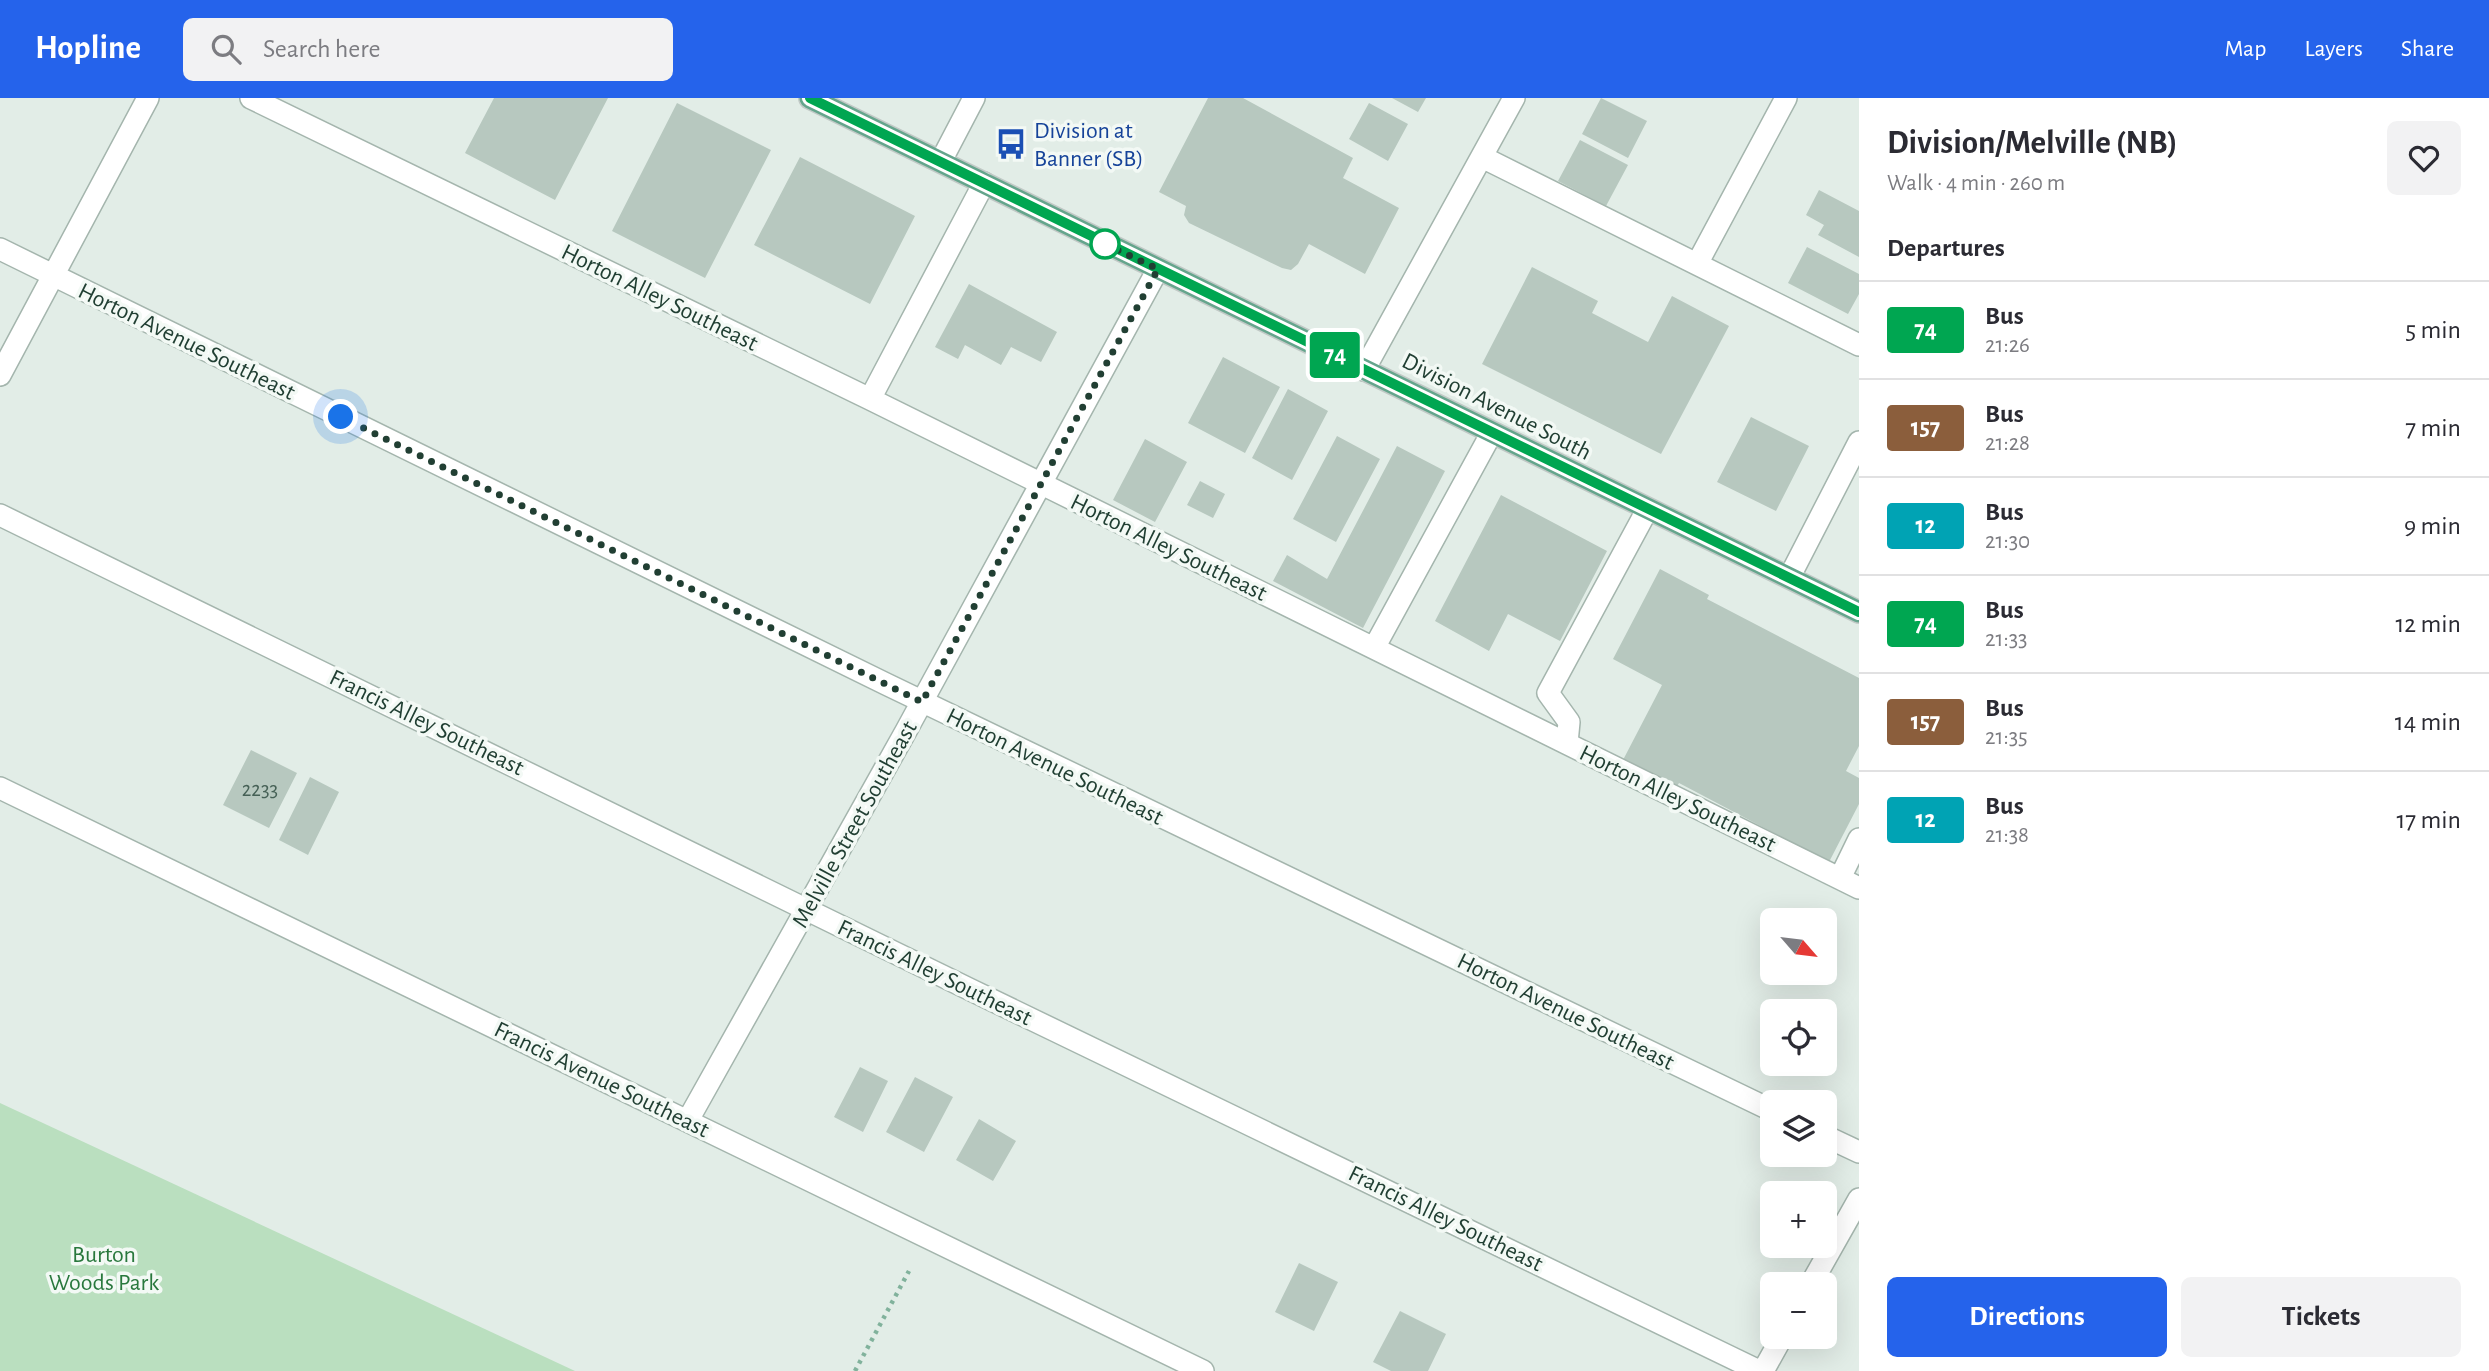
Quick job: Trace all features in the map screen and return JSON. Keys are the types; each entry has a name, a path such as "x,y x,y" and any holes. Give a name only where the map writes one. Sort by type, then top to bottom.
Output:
{"main road":[{"name":"Division Avenue South","path":"810,98 1859,612"}],"street":[{"path":"0,374 148,98"},
{"name":"Horton Alley Southeast","path":"251,98 870,399 1859,888"},
{"path":"941,161 974,98"},
{"path":"1364,369 1514,98"},
{"path":"1697,264 1786,98"},
{"path":"1482,157 1859,345"},
{"path":"870,399 984,183"},
{"name":"Horton Avenue Southeast","path":"0,249 922,702 1760,1105"},
{"name":"Melville Street Southeast","path":"688,1120 922,702 1158,269"},
{"path":"1374,648 1491,433"},
{"path":"1790,576 1859,442"},
{"path":"1567,743 1569,722 1548,693 1647,510"},
{"name":"Francis Alley Southeast","path":"0,515 1761,1371"},
{"name":"Francis Avenue Southeast","path":"0,788 1203,1371"},
{"path":"1840,878 1859,839"},
{"path":"1837,1142 1859,1152"},
{"path":"1818,1272 1859,1199"},
{"path":"1761,1371 1775,1349"}],"path":[{"path":"855,1371 909,1271"}],"green space":[{"name":"Burton Woods Park","path":"0,1103 575,1371 0,1371"}],"building":[{"path":"494,98 608,98 555,200 465,153"},
{"path":"1208,98 1243,98 1353,158 1343,178 1399,208 1365,274 1309,244 1298,264 1291,270 1282,268 1189,223 1184,215 1186,206 1159,192"},
{"path":"1392,98 1426,98 1418,112"},
{"path":"1601,98 1647,121 1628,158 1582,134"},
{"path":"677,103 771,150 705,278 612,231"},
{"path":"1369,103 1408,124 1388,161 1349,139"},
{"path":"1580,140 1628,165 1606,206 1558,181"},
{"path":"800,157 915,216 870,304 754,245"},
{"path":"1819,190 1859,211 1859,257 1818,235 1824,225 1806,215"},
{"path":"1807,247 1859,274 1859,294 1848,314 1788,283"},
{"path":"1532,267 1598,301 1592,313 1648,342 1672,296 1729,326 1661,454 1482,364"},
{"path":"969,284 1057,332 1041,362 1011,347 1001,365 965,345 958,359 935,347"},
{"path":"1223,357 1280,387 1245,453 1188,423"},
{"path":"1288,389 1328,411 1292,480 1252,458"},
{"path":"1751,417 1809,446 1776,511 1717,482"},
{"path":"1337,436 1380,459 1336,542 1293,519"},
{"path":"1145,439 1187,462 1155,522 1113,500"},
{"path":"1397,446 1445,471 1363,628 1273,581 1287,555 1327,579"},
{"path":"1200,481 1225,494 1213,518 1187,505"},
{"path":"1501,495 1607,551 1560,641 1508,614 1489,651 1435,621"},
{"path":"1660,569 1709,595 1707,599 1859,678 1859,746 1846,771 1859,778 1859,804 1829,862 1679,783 1676,788 1623,760 1662,685 1613,659"},
{"path":"251,750 297,773 269,828 223,805"},
{"path":"310,777 339,792 308,855 279,840"},
{"path":"860,1067 888,1081 863,1132 834,1117"},
{"path":"915,1077 953,1097 924,1152 886,1132"},
{"path":"979,1119 1016,1141 993,1181 956,1160"},
{"path":"1299,1263 1338,1282 1314,1331 1275,1312"},
{"path":"1400,1311 1446,1334 1428,1371 1391,1371 1373,1362"}],"bus line":[{"name":"74","path":"810,98 1859,612"}],"place":[{"name":"Division at Banner (SB)","path":"1011,144"}],"route":[{"path":"341,417 922,702 1158,269 1105,244"}]}
